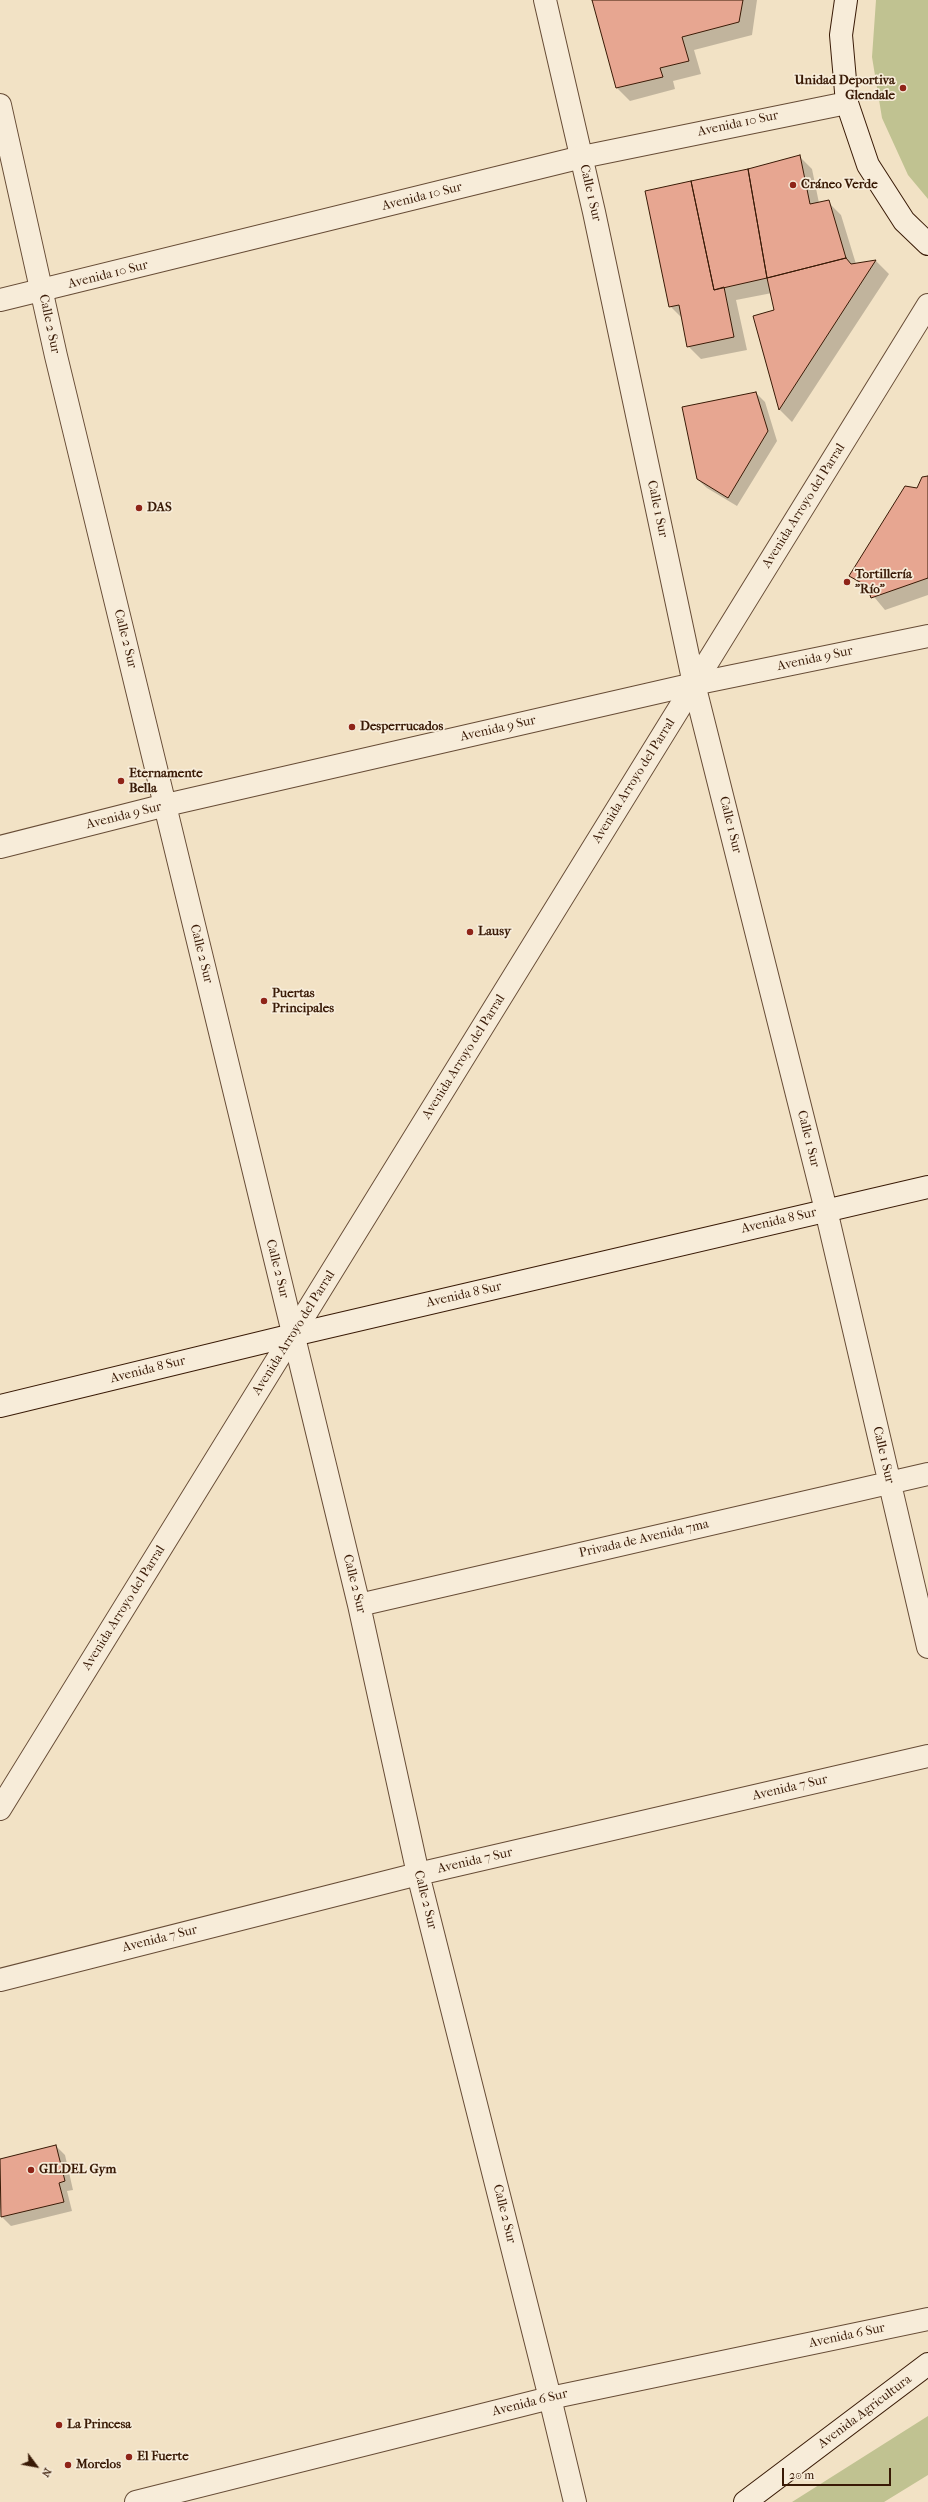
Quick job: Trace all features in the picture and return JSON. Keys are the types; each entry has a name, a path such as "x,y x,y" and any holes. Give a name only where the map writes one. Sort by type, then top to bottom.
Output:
{"street":[{"name":"Calle 1 Sur","path":"545,0 582,157 694,684 826,1210 928,1647"},
{"path":"846,0 841,34 847,103 868,165 904,221 928,244"},
{"name":"Avenida 10 Sur","path":"0,300 42,291 582,157 847,103"},
{"name":"Calle 2 Sur","path":"0,105 42,291 359,1605 418,1874 575,2502"},
{"name":"Avenida Arroyo del Parral","path":"0,1809 928,305"},
{"name":"Avenida 9 Sur","path":"0,847 166,805 694,684 928,636"},
{"name":"Avenida 8 Sur","path":"0,1406 293,1335 928,1187"},
{"name":"Privada de Avenida 7ma","path":"359,1605 928,1474"},
{"name":"Avenida 7 Sur","path":"0,1980 418,1874 928,1756"},
{"name":"Avenida 6 Sur","path":"136,2502 550,2398 928,2319"},
{"name":"Avenida Agricultura","path":"745,2502 928,2364"}],"green space":[{"name":"Unidad Deportiva Glendale","path":"876,0 928,0 928,199 908,175 882,118 872,57"},
{"path":"928,2416 928,2475 884,2502 792,2502"}],"building":[{"path":"592,0 743,0 739,22 682,37 689,61 660,68 663,77 616,88"},
{"path":"800,155 810,204 829,200 846,258 767,278 748,169"},
{"path":"748,169 767,278 714,290 691,181"},
{"path":"691,181 714,290 724,287 734,337 687,347 679,305 669,307 645,191"},
{"path":"846,258 851,264 876,260 779,410 753,316 774,310 767,278"},
{"path":"756,392 768,431 728,498 697,479 682,407"},
{"path":"928,476 928,578 871,598 867,586 849,576 905,486 917,488 922,477"},
{"name":"GILDEL Gym","path":"56,2145 65,2181 59,2183 64,2202 1,2217 0,2159"}],"place":[{"name":"Unidad Deportiva Glendale","path":"903,88"},
{"name":"Cráneo Verde","path":"793,185"},
{"name":"DAS","path":"139,508"},
{"name":"Tortillería \"Río\"","path":"847,582"},
{"name":"Desperrucados","path":"352,727"},
{"name":"Eternamente Bella","path":"121,781"},
{"name":"Lausy","path":"470,932"},
{"name":"Puertas Principales","path":"264,1001"},
{"name":"GILDEL Gym","path":"31,2170"},
{"name":"La Princesa","path":"59,2425"},
{"name":"El Fuerte","path":"129,2457"},
{"name":"Morelos","path":"68,2465"}]}
